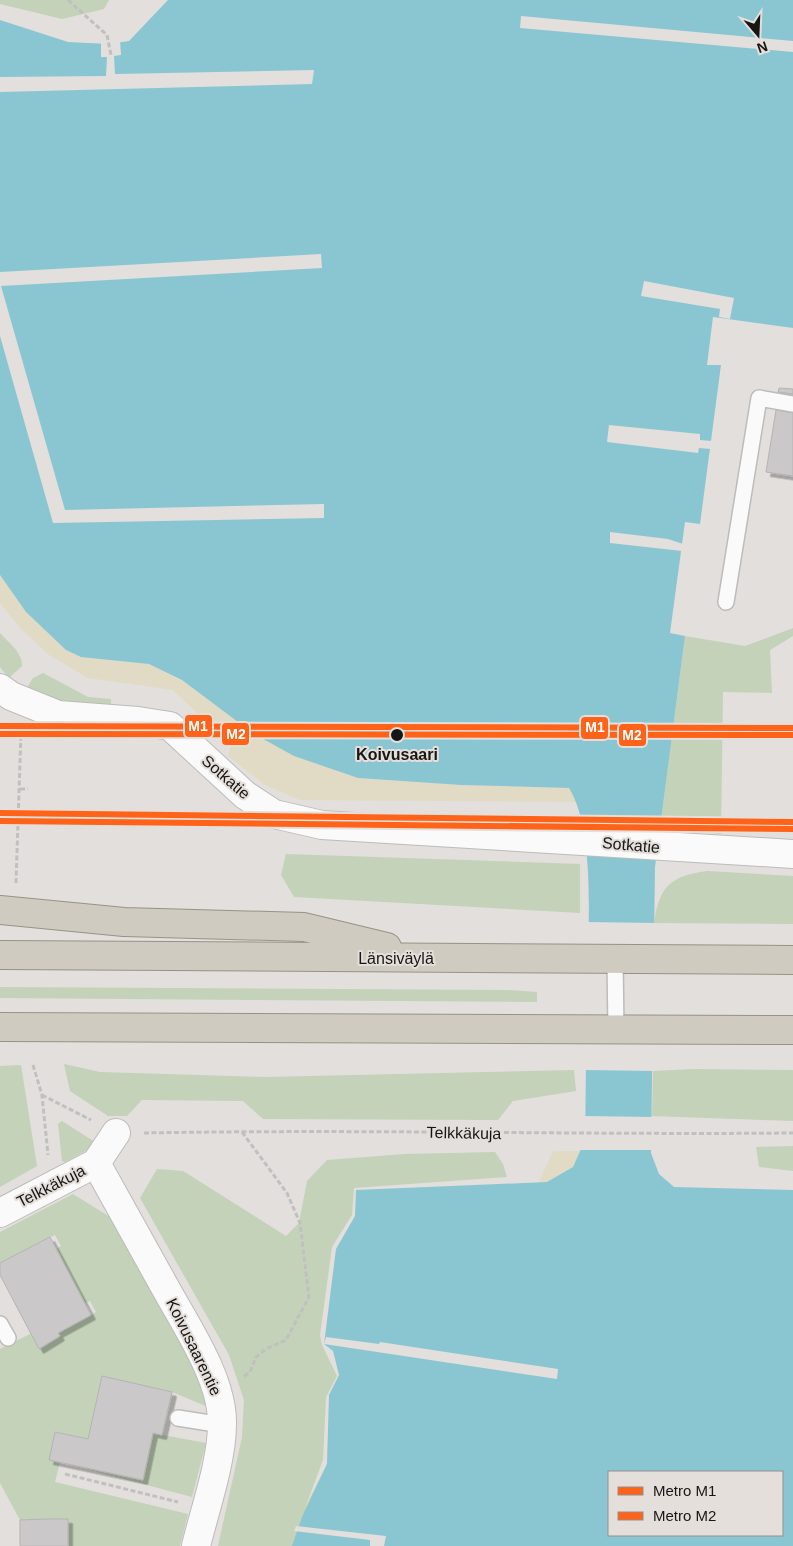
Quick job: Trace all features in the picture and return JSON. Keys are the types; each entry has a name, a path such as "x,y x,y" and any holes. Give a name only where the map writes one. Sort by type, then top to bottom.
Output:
{"highway":[{"path":"0,910 124,922 304,927 432,958"},
{"name":"Länsiväylä","path":"0,955 793,960"},
{"path":"0,1027 793,1030"}],"street":[{"name":"Sotkatie","path":"0,688 11,696 58,715 138,720 170,726 245,795 274,814 322,825 582,841 662,848 793,854"},
{"name":"Telkkäkuja","path":"0,1212 96,1163 125,1133"},
{"name":"Koivusaarentie","path":"96,1163 190,1333 215,1383 220,1401 222,1425 220,1447 196,1546"}],"lane":[{"path":"726,602 759,398 793,404"},
{"path":"615,959 616,1030"},
{"path":"0,1324 8,1338"},
{"path":"178,1418 222,1425"}],"path":[{"path":"68,0 107,35 111,54"},
{"path":"73,0 75,6"},
{"path":"16,889 21,724"},
{"path":"20,789 28,789"},
{"path":"33,1065 42,1095 52,1185"},
{"path":"42,1095 125,1133"},
{"path":"215,1383 234,1384 250,1372 256,1357 266,1349 286,1340 309,1297 300,1223 287,1193 242,1132"},
{"name":"Telkkäkuja","path":"125,1133 793,1133"},
{"path":"65,1474 205,1509"}],"green space":[{"path":"0,0 109,0 104,9 62,19 0,4"},
{"path":"793,628 793,636 770,650 772,693 723,692 721,834 660,829 685,636 745,646"},
{"path":"0,633 14,648 22,661 22,666 9,678 0,667"},
{"path":"43,673 88,697 111,699 111,709 66,705 25,691 33,678"},
{"path":"286,854 580,864 580,913 294,897 281,875"},
{"path":"707,871 793,876 793,924 654,923 659,900 669,885 684,876"},
{"path":"0,987 509,990 537,992 537,1002 0,998"},
{"path":"64,1064 100,1072 266,1077 574,1070 576,1091 513,1101 498,1120 263,1119 243,1101 142,1100 127,1116 108,1116 70,1091"},
{"path":"21,1065 37,1166 0,1187 0,1066"},
{"path":"694,1069 793,1070 793,1121 652,1116 653,1071"},
{"path":"62,1121 95,1142 95,1146 65,1162 62,1161 58,1124"},
{"path":"793,1146 793,1171 759,1167 756,1147"},
{"path":"495,1152 503,1164 507,1177 354,1188 352,1215 332,1247 320,1335 322,1345 337,1376 326,1397 323,1460 305,1508 327,1464 329,1419 342,1546 218,1546 242,1437 244,1400 229,1355 140,1198 157,1169 183,1171 286,1236 299,1223 307,1181 327,1160 405,1154"},
{"path":"73,1194 110,1217 198,1375 208,1407 172,1392 163,1435 206,1443 192,1497 60,1462 55,1482 188,1514 180,1546 68,1546 68,1519 20,1520 0,1483 0,1349 34,1332 40,1343 96,1312 90,1301 85,1303 56,1249 61,1246 55,1235 0,1263 0,1232"}],"sand":[{"path":"0,575 26,612 66,650 81,657 149,663 182,680 230,715 358,778 461,785 569,788 578,802 300,800 265,785 228,756 231,745 173,690 88,678 49,655 20,628 0,603"},
{"path":"553,1151 580,1151 573,1167 547,1182 539,1182"}],"water":[{"path":"168,0 793,0 793,328 713,317 707,365 721,365 700,524 685,522 670,633 685,636 655,867 651,1153 659,1174 674,1187 793,1190 793,1546 292,1546 302,1517 327,1464 329,1395 339,1375 333,1351 324,1344 336,1249 355,1216 356,1190 547,1182 573,1167 585,1140 589,910 587,855 578,807 569,788 461,785 358,778 294,756 254,734 182,680 149,664 81,657 66,650 26,612 0,575 0,20 68,42 109,44 129,41"}],"pier":[{"path":"521,16 793,41 793,52 520,28"},
{"path":"120,40 121,55 114,56 115,74 314,70 312,84 0,92 0,77 106,76 107,57 101,57 101,42"},
{"path":"321,254 322,268 1,286 65,510 324,504 324,518 53,523 0,336 0,272"},
{"path":"644,281 734,298 730,319 719,317 720,309 641,296"},
{"path":"609,425 700,434 700,440 712,441 711,449 699,448 698,453 607,442"},
{"path":"610,532 668,539 683,544 682,551 610,543"},
{"path":"586,922 657,923 655,1071 583,1070"},
{"path":"583,1116 655,1117 653,1150 577,1150 582,1140"},
{"path":"326,1337 379,1344 380,1342 558,1369 557,1379 324,1344"},
{"path":"296,1526 386,1536 384,1546 370,1546 370,1540 294,1531"}],"building":[{"path":"779,388 793,389 793,394 778,392"},
{"path":"776,410 793,413 793,476 766,472"},
{"path":"50,1237 91,1315 58,1333 60,1336 39,1349 0,1275 0,1263"},
{"path":"102,1376 172,1392 162,1435 153,1433 143,1480 49,1460 55,1432 88,1439"},
{"path":"68,1519 68,1546 20,1546 20,1520"}],"metro line":[{"name":"M1","path":"0,726 793,728"},
{"name":"M2","path":"0,734 793,735"},
{"name":"M1","path":"0,813 793,822"},
{"name":"M2","path":"0,821 793,829"}],"place":[{"name":"Koivusaari","path":"397,735"}]}
